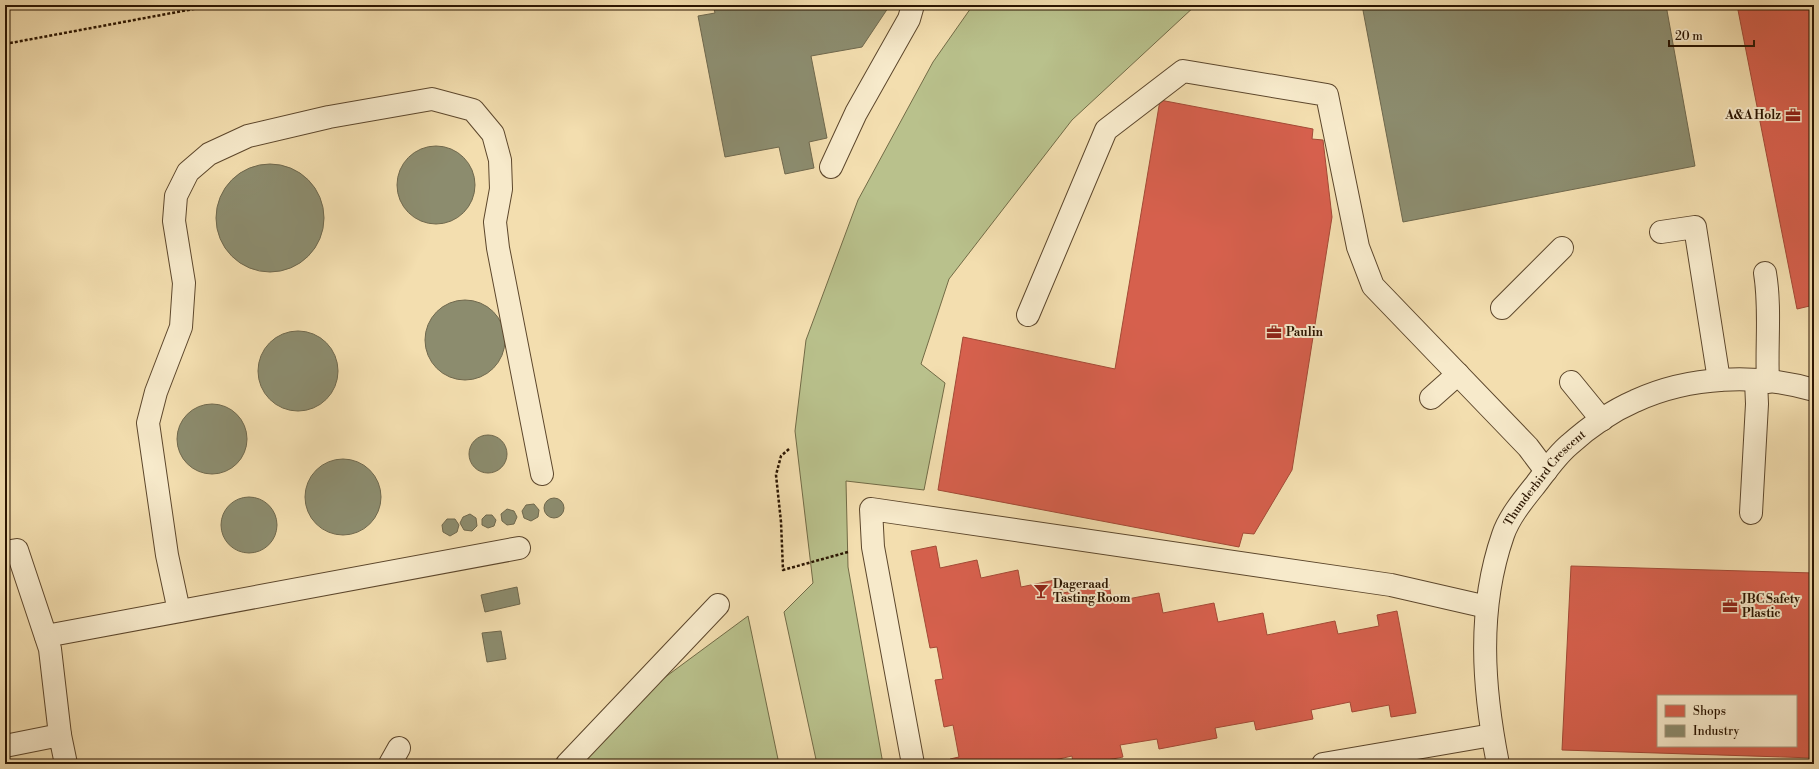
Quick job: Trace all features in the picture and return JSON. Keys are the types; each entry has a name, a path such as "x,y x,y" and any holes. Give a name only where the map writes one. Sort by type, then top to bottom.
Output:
{"street":[{"path":"831,167 856,114 909,19 913,5"},
{"path":"1028,315 1106,130 1183,71 1327,95 1358,247 1373,286 1528,447 1546,471"},
{"path":"179,611 167,555 148,423 156,392 181,328 184,284 174,221 176,196 188,172 209,154 248,136 329,117 432,99 473,110 493,134 500,160 501,189 496,222 498,248 542,474"},
{"path":"1661,232 1695,226 1719,380"},
{"path":"1502,308 1562,248"},
{"path":"1751,513 1757,404 1766,352 1769,296 1765,273"},
{"path":"1431,398 1458,374"},
{"name":"Thunderbird Crescent","path":"1498,764 1487,699 1484,637 1492,572 1504,534 1522,502 1546,471 1569,445 1602,420 1635,401 1676,387 1719,380 1762,381 1798,385 1814,390"},
{"path":"1572,382 1602,420"},
{"path":"913,764 873,546 871,509 1391,586 1487,607"},
{"path":"46,636 519,548"},
{"path":"5,552 17,550 50,649 60,735 66,764"},
{"path":"567,764 718,605"},
{"path":"5,746 60,735"},
{"path":"1323,764 1492,735"}],"path":[{"path":"5,44 215,5"},
{"path":"789,449 781,456 776,475 781,522 783,570 873,546"}],"green space":[{"path":"973,5 1196,5 1072,120 949,279 921,364 945,383 924,490 846,481 848,567 883,764 817,764 784,612 813,583 795,431 806,340 858,200 933,62"},
{"path":"748,616 779,764 578,764 645,692"}],"building: Shops":[{"path":"1737,5 1814,5 1814,305 1797,309"},
{"path":"1160,100 1313,129 1312,139 1323,140 1332,217 1292,470 1254,534 1243,533 1239,547 938,490 963,337 1115,369"},
{"path":"936,546 940,568 977,560 981,578 1018,570 1021,587 1060,579 1063,593 1109,584 1112,602 1159,593 1163,613 1214,603 1218,622 1263,613 1267,635 1335,621 1338,634 1379,626 1377,615 1397,611 1416,713 1391,717 1389,705 1352,712 1350,702 1311,710 1313,719 1256,730 1254,721 1215,728 1217,738 1159,749 1157,739 1120,745 1123,757 1086,764 1073,764 1072,756 1037,764 951,764 950,759 959,757 953,725 944,727 935,680 943,679 937,647 930,648 911,551"},
{"path":"1571,566 1814,573 1814,758 1562,750"}],"building: Industry":[{"path":"713,5 890,5 862,47 811,56 827,138 809,142 814,168 785,174 779,147 725,157 698,16 715,13"},
{"path":"1362,5 1666,5 1695,166 1403,222"},
{"path":"436,146 451,149 464,157 472,170 475,185 472,200 464,213 451,221 436,224 421,221 408,213 400,200 397,185 400,170 408,157 421,149"},
{"path":"270,164 291,168 308,180 320,197 324,218 320,239 308,256 291,268 270,272 249,268 232,256 220,239 216,218 220,197 232,180 249,168"},
{"path":"465,300 480,303 493,312 502,325 505,340 502,355 493,368 480,377 465,380 450,377 437,368 428,355 425,340 428,325 437,312 450,303"},
{"path":"298,331 313,334 326,343 335,356 338,371 335,386 326,399 313,408 298,411 283,408 270,399 261,386 258,371 261,356 270,343 283,334"},
{"path":"205,404 219,404 232,410 241,419 245,425 247,439 245,453 237,464 226,472 219,474 205,474 198,472 187,464 179,453 177,446 177,432 179,425 187,414 198,406"},
{"path":"484,435 492,435 502,440 506,447 506,461 502,468 492,473 484,473 474,468 472,465 469,458 469,450 474,440 477,438"},
{"path":"336,459 350,459 364,465 375,476 381,490 381,504 378,512 370,524 364,529 350,535 336,535 322,529 311,518 305,504 305,490 311,476 322,465"},
{"path":"249,497 260,499 269,505 275,514 277,525 275,536 269,545 260,551 249,553 238,551 229,545 223,536 221,525 223,514 229,505 238,499"},
{"path":"554,498 561,501 564,508 561,515 554,518 547,515 544,508 547,501"},
{"path":"534,504 539,510 538,517 531,521 524,518 522,511 526,505"},
{"path":"507,509 514,511 517,517 514,524 507,525 502,521 501,514"},
{"path":"470,514 476,518 477,526 472,531 464,530 460,523 463,517"},
{"path":"486,515 492,515 496,520 494,526 488,528 482,525 482,519"},
{"path":"447,519 455,519 459,525 457,532 450,536 443,532 442,525"},
{"path":"517,587 520,604 485,612 481,595"},
{"path":"501,631 506,659 487,662 482,633"}],"place":[{"name":"A&A Holz","path":"1793,115"},
{"name":"Paulin","path":"1274,332"},
{"name":"Dageraad Tasting Room","path":"1041,591"},
{"name":"JBC Safety Plastic","path":"1730,606"}]}
